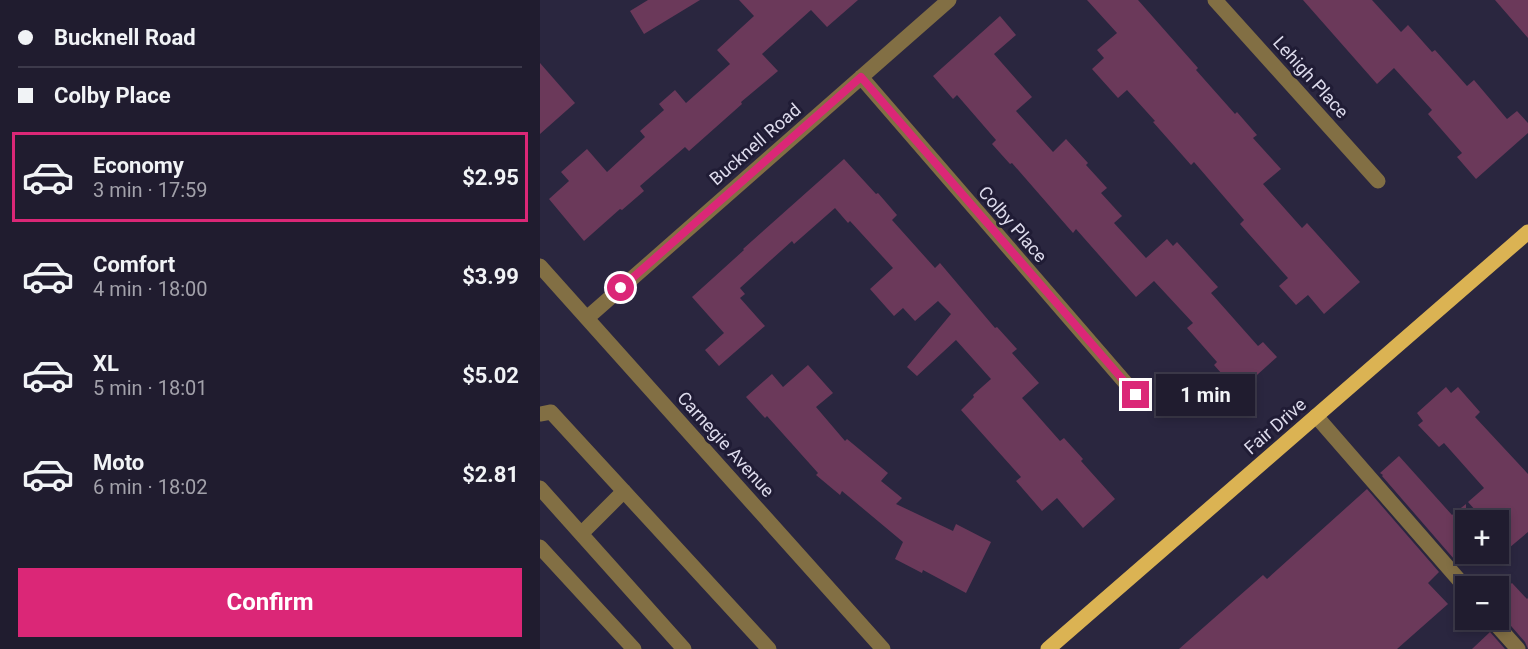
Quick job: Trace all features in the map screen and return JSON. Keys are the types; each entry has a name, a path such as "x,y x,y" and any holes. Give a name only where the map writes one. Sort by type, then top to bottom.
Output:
{"main road":[{"name":"Fair Drive","path":"1048,649 1528,232"}],"street":[{"name":"Bucknell Road","path":"587,318 949,0"},
{"name":"Lehigh Place","path":"1215,0 1378,181"},
{"name":"Colby Place","path":"861,77 1136,395"},
{"name":"Carnegie Avenue","path":"540,266 883,649"},
{"path":"540,414 551,412 770,649"},
{"path":"1316,416 1456,576"},
{"path":"540,488 684,649"},
{"path":"581,534 624,491"},
{"path":"540,547 634,649"},
{"path":"1501,630 1518,649"}],"building":[{"path":"648,0 700,0 644,34 630,11"},
{"path":"739,0 858,0 827,27 811,10 762,54 778,71 689,151 685,147 640,186 644,191 584,241 549,199 569,181 561,172 587,149 607,172 645,137 640,131 664,110 659,104 675,90 686,103 730,64 717,50 754,16"},
{"path":"1087,0 1138,0 1198,68 1196,70 1257,135 1253,138 1281,169 1263,184 1302,228 1307,223 1360,282 1324,314 1308,295 1296,305 1279,286 1288,278 1240,224 1244,220 1194,162 1191,165 1127,90 1118,98 1092,69 1104,58 1097,50 1117,33"},
{"path":"1303,0 1372,0 1401,32 1408,25 1432,52 1435,50 1467,86 1474,80 1507,119 1517,111 1528,123 1528,133 1476,179 1457,157 1462,153 1428,114 1432,110 1394,68 1377,84"},
{"path":"1495,0 1528,0 1528,38"},
{"path":"1000,16 1016,35 994,54 1032,97 1016,111 1053,152 1066,139 1088,163 1086,165 1107,188 1101,193 1122,216 1114,223 1146,258 1167,239 1173,246 1177,242 1218,287 1211,293 1258,346 1263,342 1277,357 1238,392 1214,365 1217,362 1187,328 1193,323 1154,281 1136,297 1076,229 1073,233 1012,163 1010,164 992,144 996,140 957,95 953,99 933,76"},
{"path":"540,63 575,103 540,134"},
{"path":"844,159 897,215 892,220 935,268 940,263 995,328 997,327 1017,349 1012,353 1039,383 1022,398 1060,441 1064,438 1115,499 1083,528 1057,498 1042,511 1016,481 1021,477 961,410 974,397 973,395 991,379 956,340 917,376 907,367 951,314 938,301 915,321 903,308 894,316 870,289 893,268 835,208 794,244 792,241 740,288 745,294 740,298 765,326 719,366 705,350 724,333 692,297"},
{"path":"808,365 833,393 816,407 845,441 847,439 888,473 881,481 902,498 896,504 953,531 956,524 991,542 966,593 923,570 922,573 895,559 903,542 842,491 840,495 816,475 818,473 767,416 765,418 746,397 772,374 783,387"},
{"path":"1446,387 1451,393 1458,387 1480,412 1475,417 1528,474 1528,532 1509,548 1509,510 1475,510 1468,502 1484,488 1444,443 1439,447 1418,425 1423,421 1417,413"},
{"path":"1399,456 1452,515 1455,513 1455,558 1454,559 1380,473"},
{"path":"1367,489 1439,572 1428,583 1448,604 1397,649 1179,649 1263,575 1267,579"},
{"path":"1466,504 1466,510 1458,510"},
{"path":"1512,583 1528,598 1528,649 1509,624 1509,585"},
{"path":"1490,632 1505,649 1472,649"}],"route":[{"path":"621,288 861,77 1136,395"}]}
